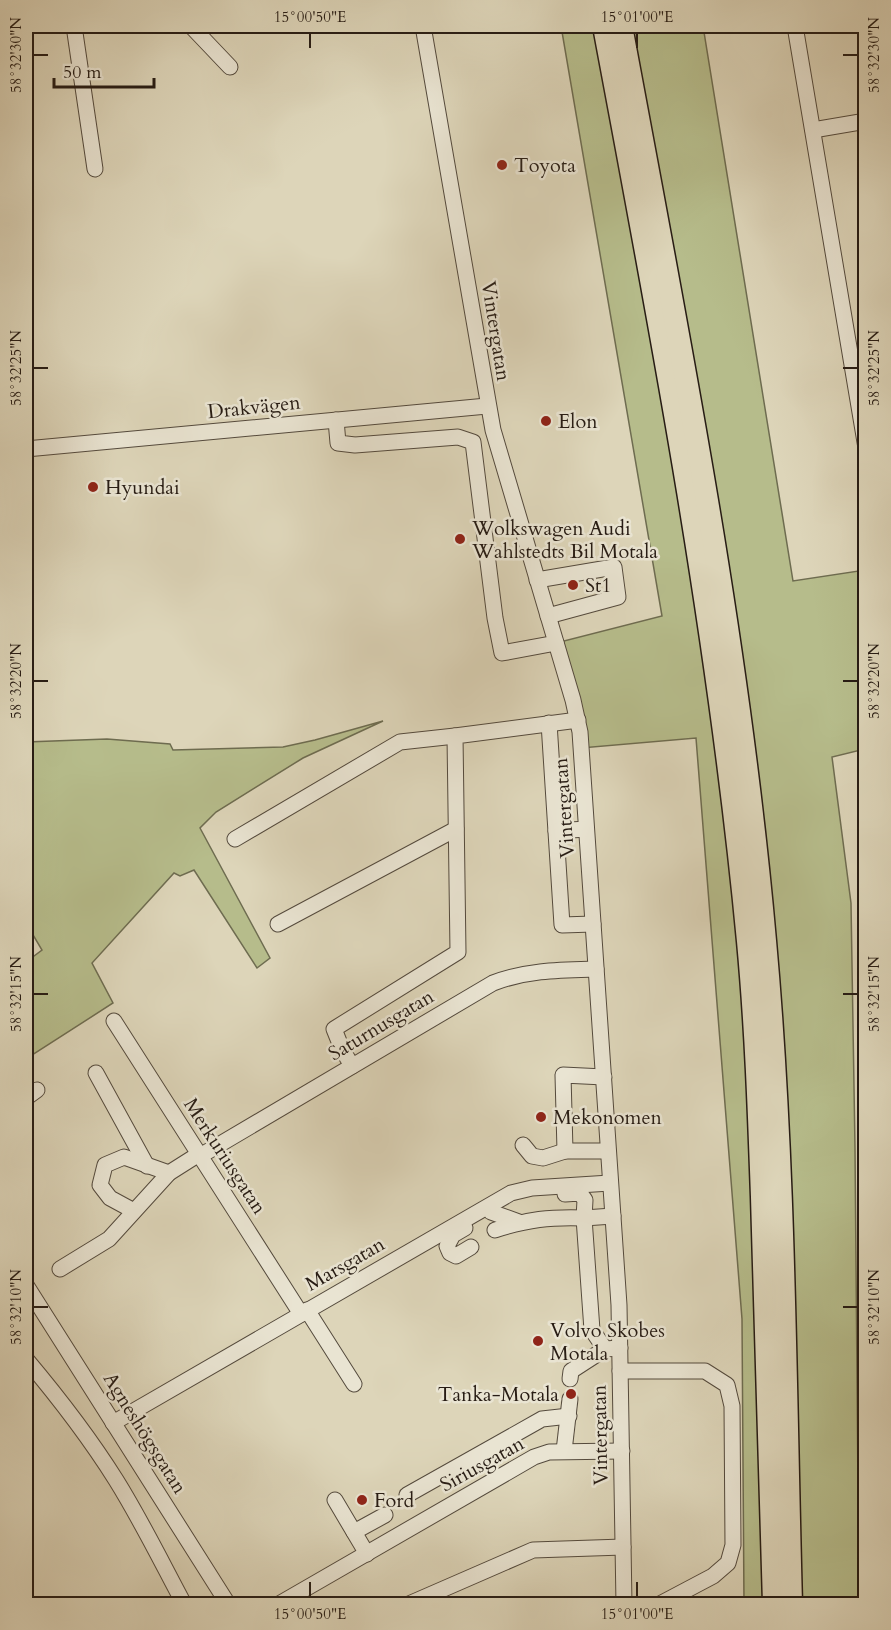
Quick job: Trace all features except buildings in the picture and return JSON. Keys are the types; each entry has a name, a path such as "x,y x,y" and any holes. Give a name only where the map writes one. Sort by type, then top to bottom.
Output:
{"highway":[{"path":"603,26 680,445 705,601 740,866 758,1078 774,1605"},
{"path":"621,26 697,443 722,600 756,855 775,1079 791,1605"}],"street":[{"path":"74,26 95,169"},
{"path":"191,26 230,67"},
{"name":"Vintergatan","path":"423,26 487,406 501,462 578,720 619,1305 613,1348 621,1371 624,1605"},
{"path":"795,26 866,448"},
{"path":"813,130 866,121"},
{"name":"Drakvägen","path":"26,449 487,406"},
{"path":"336,420 338,443 355,445 458,437 473,442 495,618 502,653 556,643"},
{"path":"537,580 614,567 618,597 548,616"},
{"path":"235,838 400,742 578,720"},
{"path":"549,723 562,926 593,924"},
{"path":"352,1066 334,1029 458,952 455,736"},
{"path":"278,924 456,829"},
{"path":"556,831 586,829"},
{"name":"Saturnusgatan","path":"60,1269 109,1239 169,1173 493,983 512,976 534,972 596,969"},
{"name":"Merkuriusgatan","path":"114,1021 200,1155 354,1384"},
{"path":"96,1073 147,1166"},
{"path":"565,1151 563,1075 603,1077"},
{"path":"523,1144 532,1156 543,1158 565,1151 608,1151"},
{"path":"134,1211 110,1197 100,1185 105,1165 124,1157 169,1173"},
{"name":"Marsgatan","path":"113,1423 511,1193 532,1188 610,1183"},
{"path":"471,1247 456,1256 450,1253 447,1246 453,1235 505,1204 536,1195 580,1193 585,1200 584,1218 592,1330 613,1348 571,1371 570,1379"},
{"path":"491,1212 519,1222"},
{"path":"495,1230 519,1222 549,1217 613,1216"},
{"name":"Agneshögsgatan","path":"26,1285 228,1605"},
{"path":"26,1359 72,1416 115,1479 141,1522 184,1605"},
{"path":"621,1371 705,1371 727,1385 732,1406 734,1545 728,1563 713,1576 660,1605"},
{"path":"564,1451 570,1399"},
{"path":"407,1495 542,1419 569,1416"},
{"name":"Siriusgatan","path":"279,1605 534,1457 549,1452 622,1451"},
{"path":"335,1500 367,1554"},
{"path":"354,1532 385,1515"},
{"path":"409,1605 533,1550 623,1547"}],"green space":[{"path":"561,26 703,26 793,581 865,570 865,749 832,757 851,903 859,1604 744,1604 742,1319 696,738 581,748 556,643 662,616"},
{"path":"383,721 303,758 216,812 200,828 270,958 257,968 194,870 180,876 174,873 92,963 113,1003 26,1059 26,962 42,950 26,923 26,742 107,739 170,744 173,750 283,747"}],"place":[{"name":"Toyota","path":"502,165"},
{"name":"Elon","path":"546,421"},
{"name":"Hyundai","path":"93,487"},
{"name":"Wolkswagen Audi Wahlstedts Bil Motala","path":"460,539"},
{"name":"St1","path":"573,585"},
{"name":"Mekonomen","path":"541,1117"},
{"name":"Volvo Skobes Motala","path":"538,1341"},
{"name":"Tanka-Motala","path":"571,1394"},
{"name":"Ford","path":"362,1500"}]}
